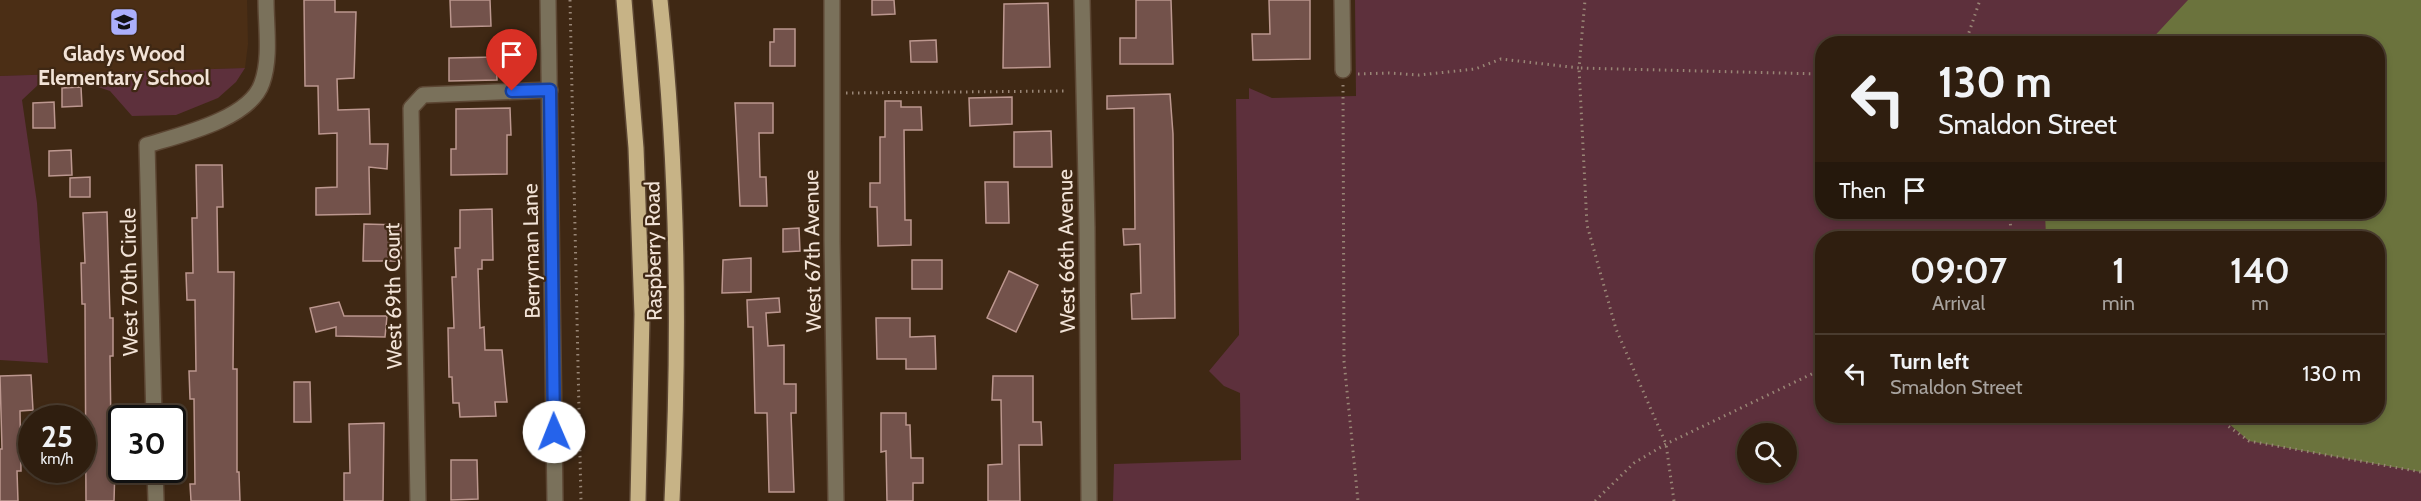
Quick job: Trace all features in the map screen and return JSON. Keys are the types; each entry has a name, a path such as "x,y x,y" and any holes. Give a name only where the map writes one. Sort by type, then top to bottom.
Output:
{"main road":[{"name":"Raspberry Road","path":"624,0 636,148 642,314 638,501"},
{"name":"Raspberry Road","path":"660,0 669,87 676,239 676,401 672,501"}],"street":[{"name":"West 70th Circle","path":"154,405 147,145 201,128 226,117 252,101 262,85 267,63 266,0"},
{"name":"Berryman Lane","path":"548,0 555,501"},
{"name":"West 67th Avenue","path":"832,0 836,501"},
{"name":"West 66th Avenue","path":"1082,0 1088,227 1089,501"},
{"path":"1342,0 1343,70"},
{"name":"West 69th Court","path":"418,501 411,108 423,95 550,90"},
{"path":"155,483 156,501"}],"path":[{"path":"570,0 581,501"},
{"path":"1585,0 1579,68 1587,225 1616,329 1666,444 1674,501"},
{"path":"1968,36 1980,0"},
{"path":"1358,501 1344,361 1343,70 1352,74 1419,75 1475,69 1501,59 1579,68 1815,74"},
{"path":"832,93 1084,90"},
{"path":"1595,501 1634,463 1666,444 1815,372"},
{"path":"2224,423 2249,441 2421,472"}],"shaded area":[{"name":"Gladys Wood Elementary School","path":"0,0 247,0 248,44 245,68 0,76"},
{"path":"1355,0 2421,0 2421,501 1113,501 1114,464 1241,460 1240,393 1224,386 1209,371 1239,335 1236,99 1249,99 1249,88 1272,98 1356,96"},
{"path":"2188,0 2421,0 2421,472 2249,441 2228,423 2385,423 2385,231 2046,231 2045,219 2385,219 2385,36 2155,36"},
{"path":"245,68 236,82 218,98 176,115 132,116 110,91 68,77 39,84 22,100 37,203 48,363 0,360 0,76"}],"building":[{"path":"304,0 335,0 335,12 356,12 354,78 337,79 338,110 369,109 370,144 388,144 387,169 369,167 370,214 316,215 316,188 337,187 337,133 319,134 318,86 305,86"},
{"path":"450,0 490,0 491,26 451,27"},
{"path":"872,0 894,0 895,14 872,15"},
{"path":"1136,0 1171,0 1173,64 1120,64 1120,38 1136,38"},
{"path":"1269,0 1310,0 1310,59 1253,60 1252,34 1270,34"},
{"path":"1048,3 1050,67 1003,68 1004,4"},
{"path":"774,29 795,29 795,66 770,66 770,42 774,42"},
{"path":"936,40 937,62 911,62 910,41"},
{"path":"496,57 497,80 449,81 449,58"},
{"path":"81,87 82,106 62,107 62,88"},
{"path":"1170,94 1173,134 1175,318 1132,319 1131,294 1141,293 1140,244 1124,245 1123,229 1135,229 1134,108 1107,109 1107,96"},
{"path":"1012,97 1012,124 970,126 969,98"},
{"path":"885,101 901,101 901,107 921,107 922,130 904,130 905,220 911,220 911,245 878,246 877,207 870,207 870,183 880,183 880,137 885,137"},
{"path":"54,102 55,128 33,128 33,103"},
{"path":"735,103 773,103 773,133 759,133 760,177 766,177 767,206 740,206"},
{"path":"510,108 511,135 507,135 507,174 451,175 451,149 456,149 456,109"},
{"path":"1051,131 1052,167 1014,167 1014,132"},
{"path":"71,150 72,175 49,176 49,151"},
{"path":"196,165 222,165 223,207 217,207 218,272 234,272 233,369 237,369 237,472 239,472 240,501 191,501 190,484 195,484 194,399 190,399 189,371 196,371 195,300 187,300 186,273 193,273 192,218 197,218"},
{"path":"90,177 90,197 70,197 70,178"},
{"path":"985,182 1008,182 1009,223 986,223"},
{"path":"492,209 493,260 482,260 482,269 478,269 480,328 484,327 485,350 502,350 507,402 495,402 496,416 460,417 459,403 453,403 452,377 449,377 448,328 454,328 452,277 456,277 455,248 460,248 460,210"},
{"path":"107,212 110,318 113,318 113,356 110,356 111,405 108,405 108,483 115,483 114,501 86,501 86,483 96,483 96,405 86,405 85,304 82,304 81,263 85,263 83,213"},
{"path":"364,224 401,225 401,261 363,261"},
{"path":"799,228 800,251 783,252 783,229"},
{"path":"751,258 751,292 722,293 723,260"},
{"path":"912,260 942,260 942,289 912,289"},
{"path":"1009,271 1038,285 1016,332 987,318"},
{"path":"779,298 780,312 766,313 768,346 784,345 784,384 796,384 796,413 791,413 794,492 769,492 767,413 755,413 753,327 748,327 747,300"},
{"path":"339,302 344,316 387,316 385,337 336,336 336,327 316,332 310,308"},
{"path":"876,318 910,318 910,337 935,336 936,369 906,369 906,359 877,359"},
{"path":"31,375 33,405 18,405 18,501 0,501 0,449 2,449 0,376"},
{"path":"993,376 1033,376 1033,422 1041,422 1042,445 1019,445 1020,501 988,501 988,465 1002,464 1001,400 992,400"},
{"path":"294,382 310,382 311,422 294,422"},
{"path":"881,413 906,413 906,425 910,425 911,458 923,458 923,483 913,483 913,501 887,501 886,451 881,452"},
{"path":"384,423 383,501 344,501 344,473 350,473 349,424"},
{"path":"451,460 477,460 478,499 451,500"}],"place":[{"name":"Gladys Wood Elementary School","path":"124,22"}],"route":[{"path":"512,91 550,90 554,432"}]}
